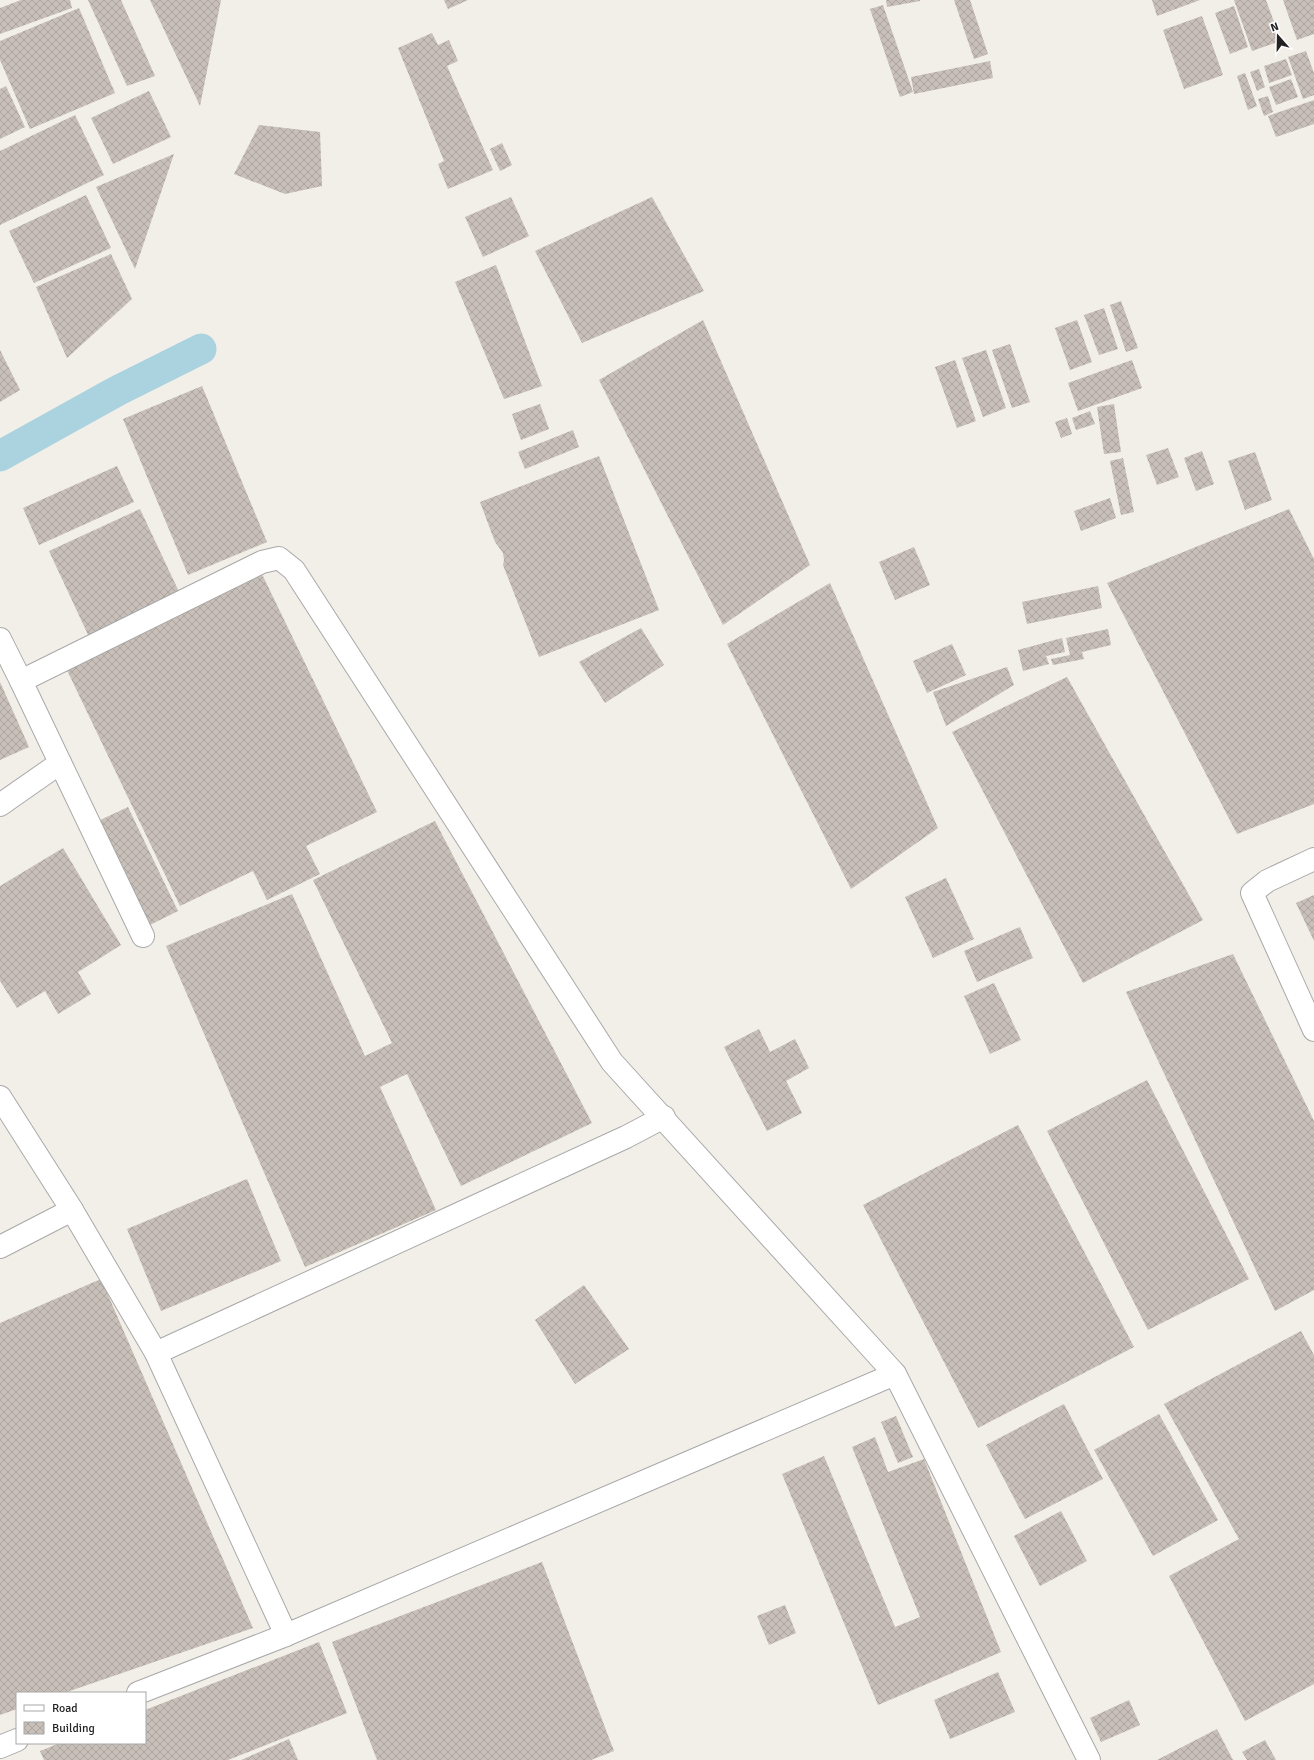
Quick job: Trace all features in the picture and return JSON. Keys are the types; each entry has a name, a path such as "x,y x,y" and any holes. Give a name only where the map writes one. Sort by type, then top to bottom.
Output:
{"street":[{"path":"21,680 262,562 279,558 294,570 612,1062 664,1117 895,1374 1089,1760"},
{"path":"0,639 143,936"},
{"path":"0,805 60,763"},
{"path":"1314,859 1267,881 1252,893 1314,1030"},
{"path":"0,1096 72,1210 156,1352 286,1635"},
{"path":"156,1352 626,1137 664,1117"},
{"path":"0,1247 72,1210"},
{"path":"141,1692 286,1635 895,1374"},
{"path":"0,1747 16,1740"}],"building":[{"path":"21,0 70,0 72,8 0,34 0,8"},
{"path":"88,0 121,0 155,76 127,86"},
{"path":"150,0 221,0 200,106"},
{"path":"444,0 468,0 448,9"},
{"path":"886,0 920,0 920,1 887,7"},
{"path":"954,0 970,0 988,54 974,59"},
{"path":"1152,0 1200,0 1157,16"},
{"path":"1234,0 1266,0 1281,41 1252,51"},
{"path":"1283,0 1314,0 1314,34 1297,40"},
{"path":"883,5 913,92 900,97 870,9"},
{"path":"1234,6 1248,47 1230,54 1215,13"},
{"path":"79,8 115,93 30,129 0,60 0,41"},
{"path":"1202,16 1223,75 1184,89 1163,30"},
{"path":"432,33 438,45 449,40 458,61 447,66 493,170 448,189 438,164 444,161 398,48"},
{"path":"1306,51 1314,73 1314,95 1303,99 1288,57"},
{"path":"1286,59 1292,75 1269,83 1264,66"},
{"path":"990,61 993,78 914,94 911,77"},
{"path":"1259,69 1265,87 1257,91 1250,72"},
{"path":"1245,73 1257,106 1248,110 1237,76"},
{"path":"1291,79 1298,97 1276,105 1269,87"},
{"path":"6,86 25,127 0,139 0,89"},
{"path":"149,91 171,137 113,164 91,118"},
{"path":"1268,96 1273,112 1264,116 1258,99"},
{"path":"1314,100 1314,124 1276,137 1268,116"},
{"path":"75,115 104,175 0,225 0,151"},
{"path":"259,125 320,132 322,186 285,194 234,174"},
{"path":"502,143 512,165 500,171 490,149"},
{"path":"174,154 135,269 96,187"},
{"path":"86,195 111,248 34,283 9,231"},
{"path":"511,197 529,236 483,257 465,217"},
{"path":"652,197 704,291 582,343 535,251"},
{"path":"111,254 132,299 67,358 36,287"},
{"path":"496,265 542,386 504,399 455,282"},
{"path":"1121,301 1138,348 1126,352 1110,305"},
{"path":"1104,308 1118,349 1099,355 1084,315"},
{"path":"703,320 810,565 723,625 599,380"},
{"path":"1077,320 1092,362 1070,370 1055,328"},
{"path":"1010,344 1030,402 1012,408 992,350"},
{"path":"0,350 20,390 0,402"},
{"path":"986,350 1006,408 983,417 962,358"},
{"path":"955,360 976,421 957,428 935,367"},
{"path":"1132,360 1142,388 1078,411 1068,383"},
{"path":"202,386 267,542 188,575 123,419"},
{"path":"540,404 549,429 521,440 512,414"},
{"path":"1114,404 1121,452 1104,454 1097,407"},
{"path":"1090,411 1095,424 1076,430 1072,418"},
{"path":"1067,418 1072,434 1061,438 1055,422"},
{"path":"573,430 579,447 525,469 518,452"},
{"path":"1168,448 1179,477 1157,485 1146,455"},
{"path":"1202,451 1214,484 1196,491 1184,458"},
{"path":"1255,452 1272,500 1245,510 1228,461"},
{"path":"599,456 659,610 539,657 503,565 503,553 495,542 480,502"},
{"path":"1123,458 1134,512 1121,515 1110,461"},
{"path":"117,466 134,502 39,545 23,508"},
{"path":"1110,498 1116,518 1081,531 1074,511"},
{"path":"140,509 181,596 90,639 49,551"},
{"path":"1289,509 1314,559 1314,804 1237,834 1107,583"},
{"path":"914,547 930,585 895,600 879,562"},
{"path":"261,572 377,812 306,846 320,874 267,900 253,871 180,906 65,666"},
{"path":"830,583 938,828 851,889 727,644"},
{"path":"1098,586 1102,608 1027,624 1022,602"},
{"path":"641,628 664,665 605,703 579,662"},
{"path":"1108,629 1111,645 1082,652 1084,659 1053,665 1051,659 1070,655 1066,638"},
{"path":"1062,638 1065,652 1046,656 1049,664 1023,671 1018,650"},
{"path":"952,644 966,675 927,693 913,661"},
{"path":"1007,667 1014,685 946,726 933,692"},
{"path":"1067,677 1203,920 1083,983 952,732"},
{"path":"0,682 29,747 0,760"},
{"path":"128,807 178,911 148,926 98,821"},
{"path":"435,821 592,1123 461,1186 407,1074 380,1087 436,1210 305,1267 166,946 292,894 365,1056 392,1043 313,880"},
{"path":"63,848 121,945 78,972 91,994 58,1014 45,991 17,1008 0,981 0,886"},
{"path":"946,878 974,939 933,958 905,897"},
{"path":"1314,895 1314,941 1296,903"},
{"path":"1020,927 1033,958 977,982 964,951"},
{"path":"1233,954 1314,1121 1314,1290 1275,1311 1126,992"},
{"path":"994,983 1021,1040 990,1054 964,996"},
{"path":"759,1029 770,1052 795,1039 809,1068 786,1081 802,1113 767,1131 724,1047"},
{"path":"1147,1080 1249,1279 1148,1330 1047,1131"},
{"path":"1018,1125 1134,1347 978,1428 863,1205"},
{"path":"247,1179 281,1261 161,1311 127,1229"},
{"path":"101,1279 253,1628 67,1692 16,1692 16,1709 0,1715 0,1323"},
{"path":"584,1285 629,1349 575,1384 535,1320"},
{"path":"1301,1331 1314,1355 1314,1684 1245,1721 1169,1576 1239,1539 1164,1404"},
{"path":"1064,1404 1103,1479 1025,1519 986,1445"},
{"path":"1159,1414 1218,1520 1153,1556 1094,1450"},
{"path":"896,1416 913,1457 898,1463 881,1422"},
{"path":"875,1437 888,1472 924,1459 1001,1652 878,1705 782,1474 824,1456 895,1627 920,1617 852,1447"},
{"path":"1061,1511 1087,1561 1040,1586 1014,1536"},
{"path":"542,1562 614,1751 591,1760 377,1760 332,1642"},
{"path":"785,1605 796,1633 769,1645 757,1616"},
{"path":"319,1642 347,1713 228,1760 44,1760 40,1751 58,1744 146,1744 146,1710"},
{"path":"998,1672 1015,1712 950,1739 934,1700"},
{"path":"1129,1700 1140,1725 1101,1742 1090,1718"},
{"path":"1217,1729 1233,1760 1157,1760"},
{"path":"289,1739 298,1760 241,1760"},
{"path":"1265,1740 1276,1760 1247,1760 1242,1752"}],"waterway":[{"path":"0,456 117,391 201,349"}]}
